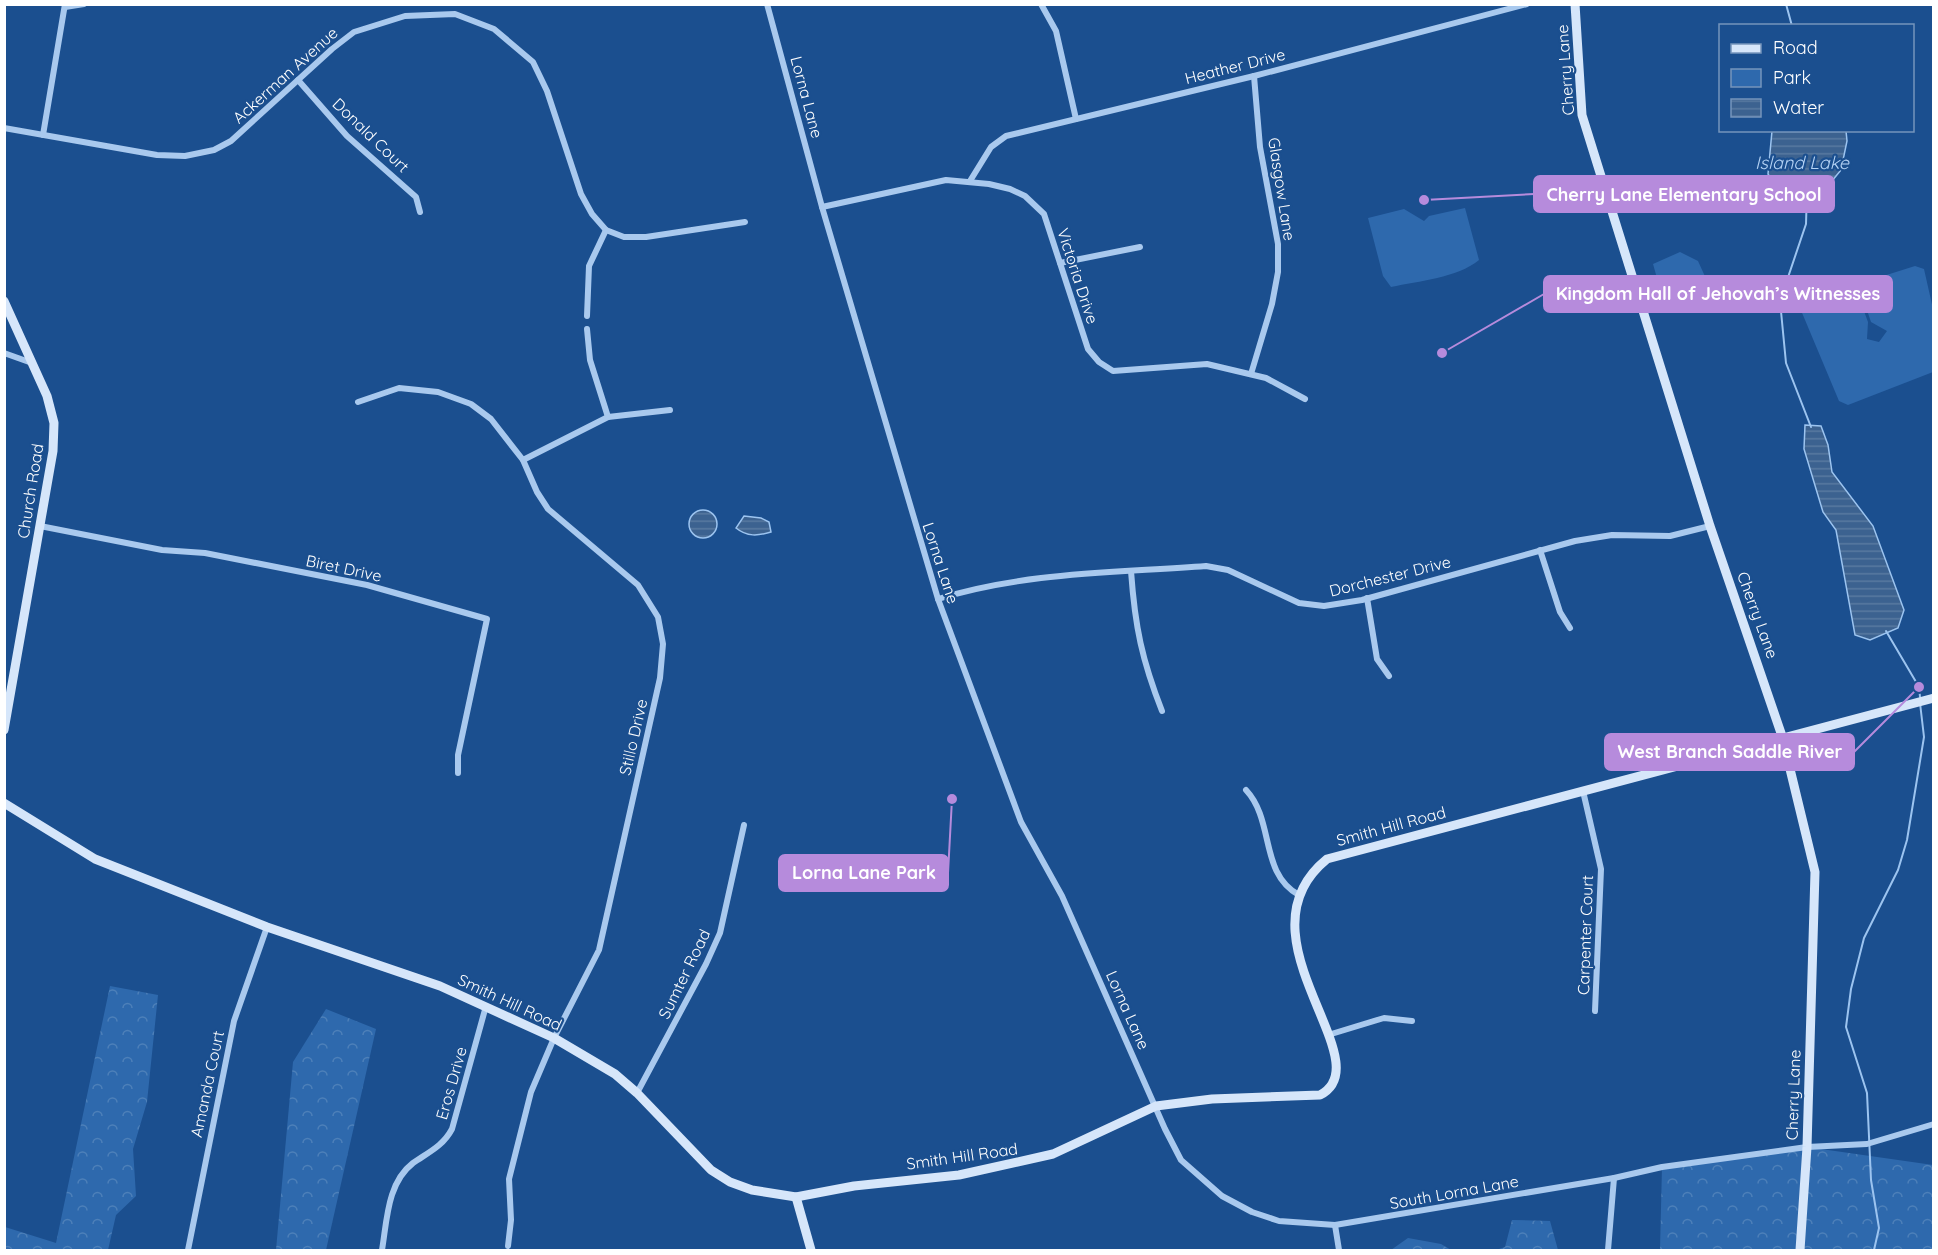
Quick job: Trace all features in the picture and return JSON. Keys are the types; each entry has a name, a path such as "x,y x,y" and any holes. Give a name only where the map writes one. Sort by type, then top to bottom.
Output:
{"street":[{"path":"43,135 65,6 84,4"},
{"path":"455,14 456,4"},
{"name":"Lorna Lane","path":"767,4 822,207 938,599 1021,822 1062,896 1156,1106"},
{"path":"1041,4 1056,31 1076,119"},
{"name":"Heather Drive","path":"970,181 991,147 1006,136 1254,76 1527,4"},
{"name":"Cherry Lane","path":"1575,4 1582,115 1710,526 1782,736 1815,873 1807,1147 1800,1251"},
{"name":"Ackerman Avenue","path":"4,128 157,155 194,154 214,150 231,141 354,33 405,16 455,14 494,29 533,62 547,91 581,194 592,214 606,230"},
{"name":"Glasgow Lane","path":"1251,375 1272,304 1278,272 1278,244 1260,147 1254,76"},
{"name":"Donald Court","path":"298,80 347,136 416,197 420,212"},
{"name":"Victoria Drive","path":"822,207 946,180 970,181 1010,189 1025,196 1044,214 1088,349 1099,362 1113,371 1207,364 1266,378 1305,399"},
{"path":"587,316 589,267 606,230 624,237 646,237 745,222"},
{"path":"1060,263 1140,247"},
{"name":"Church Road","path":"4,301 47,396 54,423 53,451 4,730"},
{"path":"587,329 590,360 608,417"},
{"path":"4,353 33,363"},
{"name":"Stillo Drive","path":"358,402 399,388 438,392 471,404 491,418 523,460 537,492 548,509 638,585 658,617 663,645 660,678 599,950 554,1038 531,1092 509,1179 511,1220 508,1246"},
{"path":"523,460 608,417 670,410"},
{"name":"Biret Drive","path":"40,526 162,550 205,553 367,585 487,619 458,755 458,773"},
{"name":"Dorchester Drive","path":"938,599 981,585 1020,579 1206,566 1228,570 1299,603 1324,606 1367,598 1540,550 1612,534 1670,536 1710,526"},
{"path":"1540,550 1560,612 1570,628"},
{"path":"1131,572 1137,631 1143,661 1162,711"},
{"path":"1367,598 1377,659 1389,676"},
{"name":"Smith Hill Road","path":"4,803 95,859 267,927 440,986 554,1038 588,1056 637,1093 711,1170 730,1182 752,1190 796,1197 854,1185 959,1175 1020,1163 1053,1154 1156,1106 1212,1099 1320,1095 1329,1090 1338,1071 1328,1035 1298,955 1293,932 1294,914 1299,894 1315,869 1328,859 1782,736 1802,734 1934,698"},
{"path":"1246,790 1259,808 1278,877 1286,887 1299,894"},
{"name":"Carpenter Court","path":"1583,791 1601,869 1595,1011"},
{"name":"Sumter Road","path":"637,1093 706,964 720,933 744,825"},
{"name":"Amanda Court","path":"188,1251 234,1021 267,927"},
{"name":"Eros Drive","path":"382,1251 391,1198 399,1179 411,1165 444,1143 452,1130 486,1006"},
{"path":"1328,1035 1384,1018 1412,1021"},
{"name":"South Lorna Lane","path":"1156,1106 1181,1160 1222,1196 1252,1212 1279,1221 1335,1226 1614,1178 1662,1167 1807,1147 1867,1144 1934,1124"},
{"path":"1608,1251 1614,1178"},
{"path":"796,1197 810,1251"},
{"path":"1335,1226 1339,1251"}],"green space":[{"path":"1465,208 1479,260 1449,275 1391,287 1383,276 1368,218 1404,209 1424,221 1429,216"},
{"path":"1680,252 1698,261 1713,294 1669,307 1664,303 1653,264"},
{"path":"1915,266 1924,269 1933,309 1933,372 1848,405 1839,401 1800,308 1854,284 1868,322 1867,339 1879,342 1887,331 1871,322 1858,284"},
{"path":"110,986 158,995 147,1102 133,1149 136,1196 116,1215 108,1250 5,1250 5,1227 56,1243"},
{"path":"326,1009 376,1029 326,1250 276,1250 293,1062"},
{"path":"1807,1147 1933,1165 1933,1250 1660,1250 1662,1167"},
{"path":"1512,1220 1550,1221 1558,1250 1496,1250 1505,1247"},
{"path":"1408,1238 1441,1244 1451,1250 1391,1250"}],"water":[{"name":"Island Lake","path":"1772,132 1846,132 1847,141 1841,170 1827,187 1801,195 1776,187 1768,174"},
{"path":"1805,425 1821,426 1828,445 1832,472 1873,526 1904,610 1898,628 1870,640 1855,635 1836,530 1823,512 1804,449"},
{"path":"703,510 713,514 717,524 713,534 703,538 693,534 689,524 693,514"},
{"path":"744,516 761,518 769,522 771,532 753,535 740,531 736,528"}],"waterway":[{"path":"1786,4 1791,24"},
{"path":"1807,190 1806,224 1780,301 1786,363 1811,427"},
{"path":"1886,631 1919,687 1920,697"},
{"path":"1874,1250 1879,1228 1871,1180 1867,1093 1846,1027 1851,989 1864,938 1898,870 1907,840 1924,737 1920,703"}],"place":[{"name":"Cherry Lane Elementary School","path":"1424,200"},
{"name":"Kingdom Hall of Jehovah’s Witnesses","path":"1442,353"},
{"name":"West Branch Saddle River","path":"1919,687"},
{"name":"Lorna Lane Park","path":"952,799"}]}
